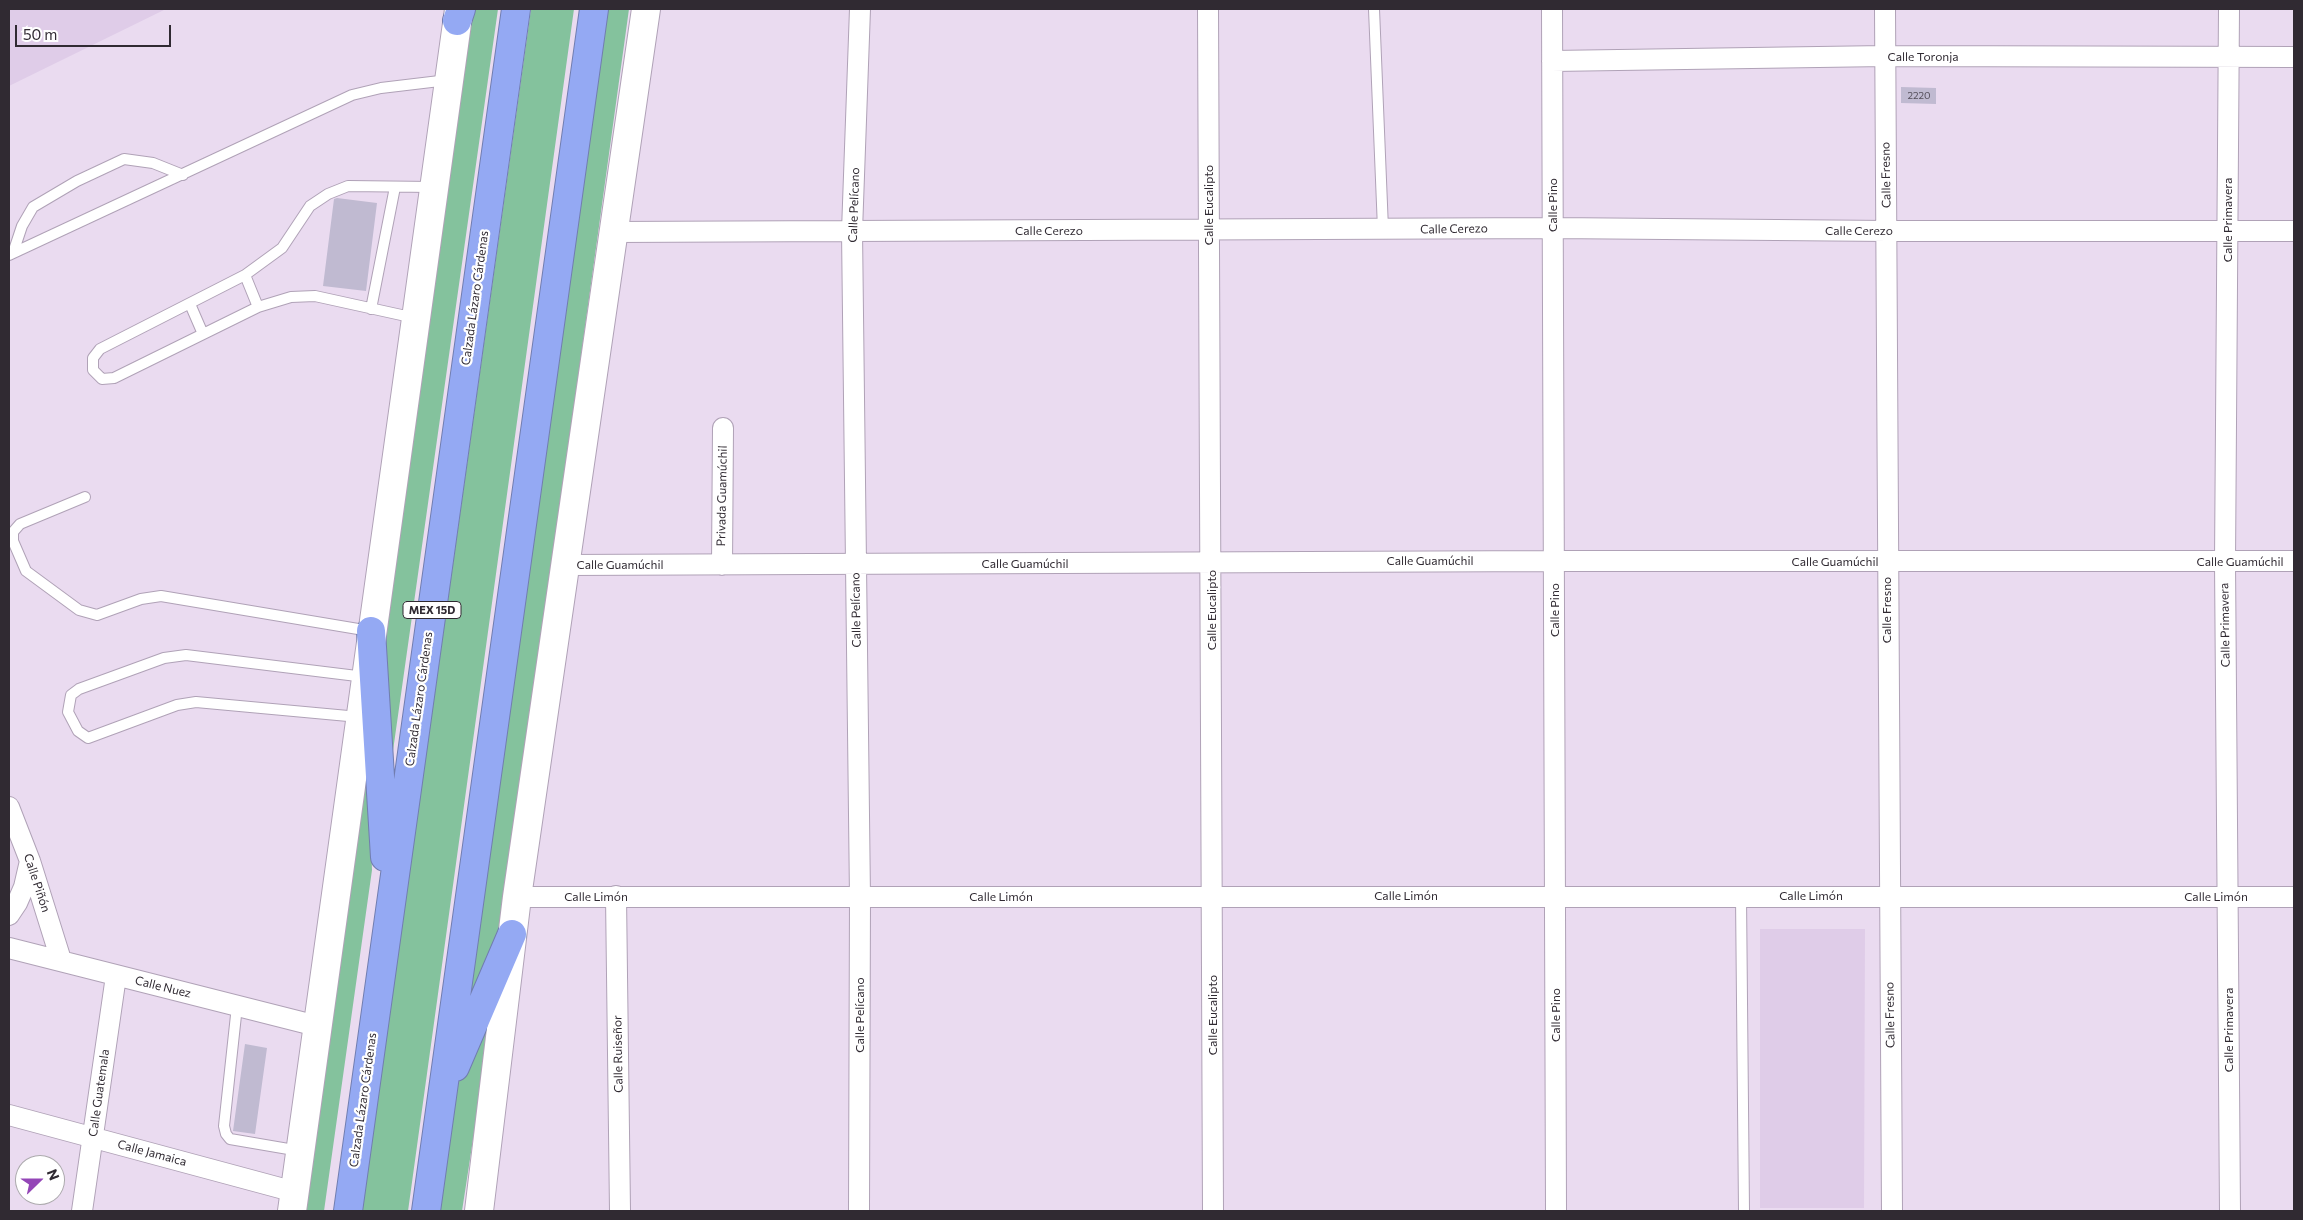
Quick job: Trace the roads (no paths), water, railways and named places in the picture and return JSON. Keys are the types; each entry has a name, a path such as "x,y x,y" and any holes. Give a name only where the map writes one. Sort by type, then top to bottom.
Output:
{"highway":[{"name":"Calzada Lázaro Cárdenas","path":"348,1211 516,9"},
{"path":"426,1211 594,9"},
{"path":"371,632 389,917"},
{"path":"441,1098 512,934"}],"main road":[{"path":"479,1211 517,897 646,9"},
{"path":"294,1202 371,632 459,13"}],"street":[{"name":"Calle Pelícano","path":"859,1211 860,898 852,231 860,9"},
{"name":"Calle Eucalipto","path":"1208,9 1214,1211"},
{"name":"Calle Pino","path":"1552,9 1556,1211"},
{"name":"Calle Fresno","path":"1885,9 1888,896 1892,1211"},
{"name":"Calle Primavera","path":"2229,9 2225,562 2230,1211"},
{"name":"Calle Toronja","path":"1552,61 1885,56 2294,57"},
{"name":"Calle Cerezo","path":"614,232 1210,231 1554,228 1887,231 2294,231"},
{"name":"Privada Guamúchil","path":"722,565 723,428"},
{"name":"Calle Guamúchil","path":"566,565 1555,560 1887,562 2294,561"},
{"name":"Calle Piñón","path":"9,807 30,861 60,960"},
{"path":"9,914 17,903 24,887 30,861"},
{"name":"Calle Limón","path":"517,897 860,898 1555,895 2294,897"},
{"name":"Calle Ruiseñor","path":"616,896 620,1211"},
{"name":"Calle Nuez","path":"9,948 317,1026"},
{"name":"Calle Guatemala","path":"82,1211 116,976"},
{"name":"Calle Jamaica","path":"9,1115 93,1137 294,1202"}],"lane":[{"path":"1374,10 1383,229"},
{"path":"11,254 352,95 381,88 449,79"},
{"path":"11,254 22,226 33,207 77,181 124,160 153,163 183,175"},
{"path":"416,318 315,296 291,297 258,307 114,378 102,379 93,370 93,358 100,349 245,275 282,248 310,206 328,194 348,186 434,186"},
{"path":"371,308 395,186"},
{"path":"245,275 258,307"},
{"path":"190,304 203,334"},
{"path":"85,497 20,524 13,532 13,541 26,571 79,610 97,615 141,599 161,596 371,632"},
{"path":"360,717 196,702 177,705 88,738 78,731 68,712 71,695 79,690 164,658 186,655 365,677"},
{"path":"1741,896 1744,1211"},
{"path":"236,1006 224,1126 226,1134 230,1139 300,1151"}]}
